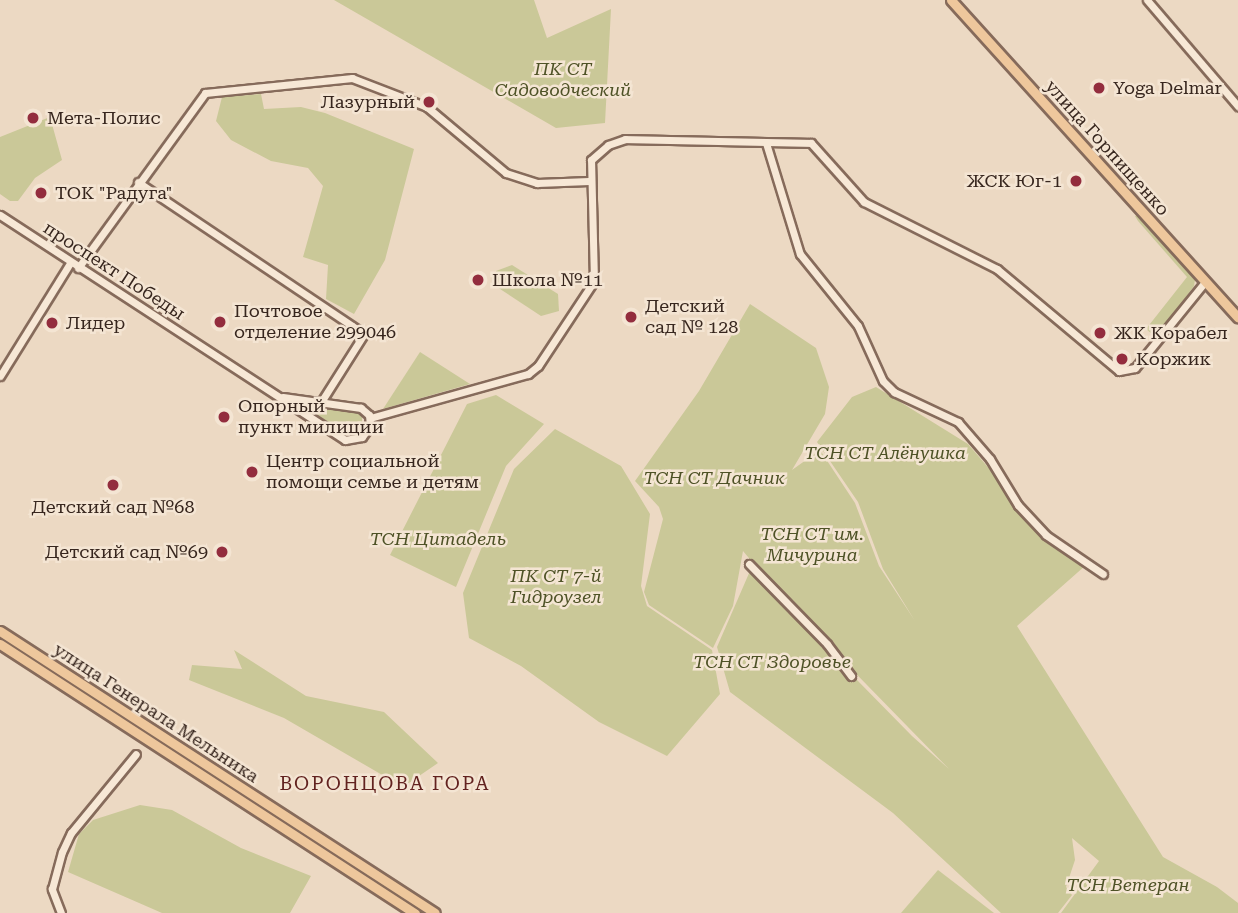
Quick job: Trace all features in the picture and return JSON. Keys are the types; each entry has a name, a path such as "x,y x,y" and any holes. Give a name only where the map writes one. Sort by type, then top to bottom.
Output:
{"main road":[{"name":"улица Горпищенко","path":"951,0 1238,318"},
{"name":"улица Генерала Мельника","path":"0,631 435,913"},
{"name":"улица Генерала Мельника","path":"0,644 415,913"},
{"path":"324,854 330,845"}],"street":[{"path":"1147,0 1238,106"},
{"path":"0,376 74,265 202,94 352,78 426,107 506,173 537,183 589,181"},
{"path":"370,418 527,373 538,366 594,281 589,181 593,156 625,139 811,143 864,202 997,270 1119,371 1135,368 1205,282"},
{"path":"766,143 800,254 858,326 883,381 894,392 958,422 971,434 1018,505 1046,535 1103,574"},
{"path":"138,182 364,334 321,402"},
{"name":"проспект Победы","path":"0,215 283,397 345,440 365,434 370,418 361,408 283,397"},
{"path":"750,564 827,644 850,676"},
{"path":"61,913 52,889 62,852 71,832 136,754"}],"green space":[{"name":"ПК СТ Садоводческий","path":"334,0 534,0 547,38 611,9 605,123 556,128"},
{"path":"261,94 264,109 301,107 325,113 414,149 385,260 354,314 326,299 328,265 303,257 323,186 308,168 271,161 231,140 216,121 222,97"},
{"path":"50,117 62,160 35,178 18,201 10,201 0,194 0,137"},
{"path":"1141,214 1196,274 1194,286 1158,335 1152,334 1135,320 1146,329 1187,277 1138,221 1135,216"},
{"path":"512,265 558,294 559,311 541,316 497,287 496,271"},
{"path":"750,304 816,348 829,387 825,414 792,470 820,450 855,503 879,566 915,621 883,569 858,502 817,442 852,397 876,387 968,444 1046,535 1086,565 1017,626 1163,857 1217,887 1238,903 1238,913 1061,913 1099,861 1072,838 1075,860 1066,887 1072,895 1058,913 1001,913 893,813 730,692 717,647 750,571 912,736 949,769 785,601 743,551 733,606 713,648 649,605 644,592 663,519 659,507 635,481 699,391"},
{"path":"420,352 470,384 383,409"},
{"name":"ТСН Цитадель","path":"496,395 544,424 506,466 456,587 390,555 467,404"},
{"path":"304,403 353,410 362,416 362,424 356,432 346,433 302,406"},
{"name":"ПК СТ 7-й Гидроузел","path":"555,429 621,466 650,514 641,586 647,606 712,650 720,694 667,756 599,722 521,666 469,638 463,593 514,469"},
{"path":"234,650 306,696 384,712 438,763 403,787 284,718 189,680 192,665 242,669"},
{"path":"140,805 172,810 241,848 311,876 290,913 162,913 68,872 79,834 93,820"},
{"path":"938,870 994,913 901,913"}],"place":[{"name":"Yoga Delmar","path":"1099,88"},
{"name":"Лазурный","path":"429,102"},
{"name":"Мета-Полис","path":"33,118"},
{"name":"ЖСК Юг-1","path":"1076,181"},
{"name":"ТОК \"Радуга\"","path":"41,193"},
{"name":"Школа №11","path":"478,280"},
{"name":"Детский сад № 128","path":"631,317"},
{"name":"Почтовое отделение 299046","path":"220,322"},
{"name":"Лидер","path":"52,323"},
{"name":"ЖК Корабел","path":"1100,333"},
{"name":"Коржик","path":"1122,359"},
{"name":"Опорный пункт милиции","path":"224,417"},
{"name":"Центр социальной помощи семье и детям","path":"252,472"},
{"name":"Детский сад №68","path":"113,485"},
{"name":"Детский сад №69","path":"222,552"}],"district":[{"name":"ВОРОНЦОВА ГОРА","path":"385,784"}],"park label":[{"name":"ТСН СТ Алёнушка","path":"885,453"},
{"name":"ТСН СТ Дачник","path":"714,478"},
{"name":"ТСН СТ им. Мичурина","path":"812,545"},
{"name":"ТСН СТ Здоровье","path":"772,662"},
{"name":"ТСН Ветеран","path":"1128,885"}]}
